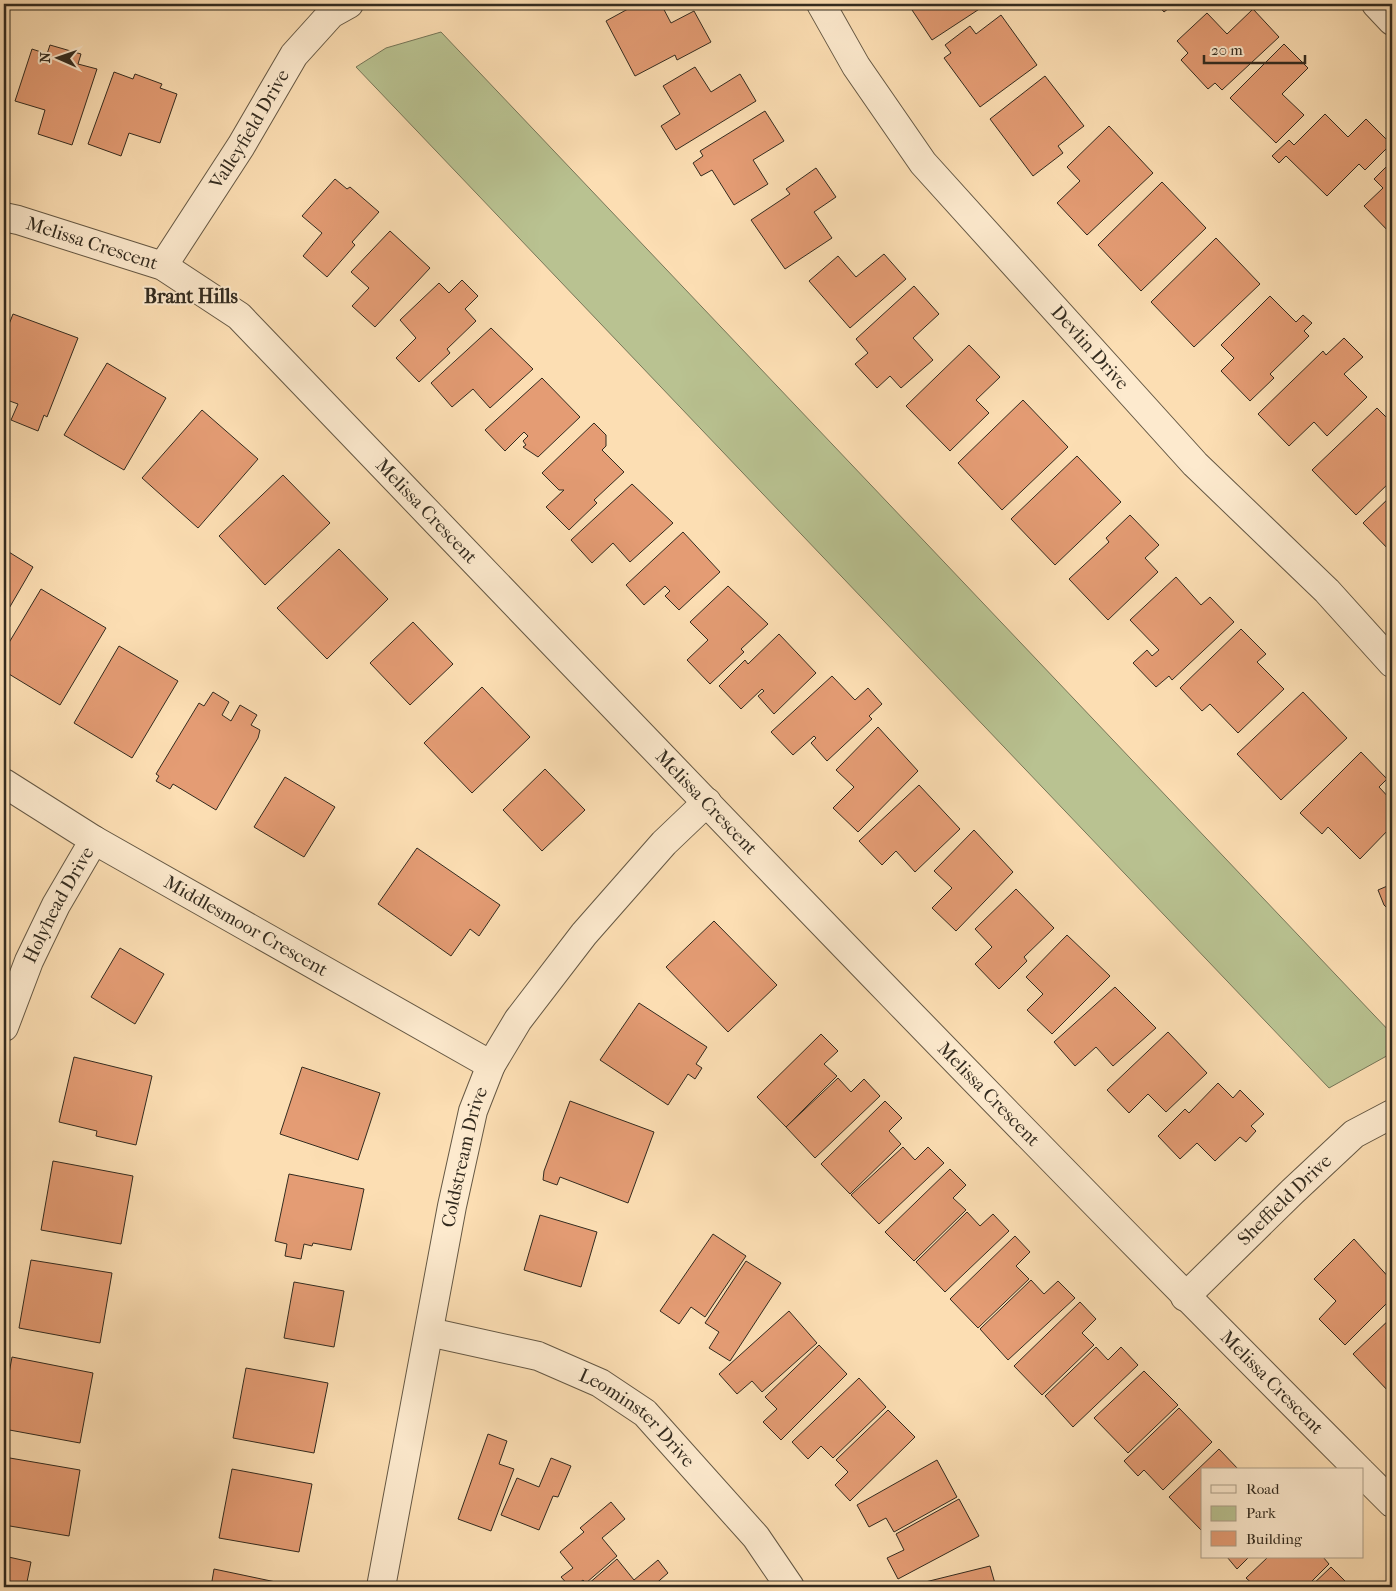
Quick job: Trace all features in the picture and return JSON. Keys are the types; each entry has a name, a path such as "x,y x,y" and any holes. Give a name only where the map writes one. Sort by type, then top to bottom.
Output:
{"street":[{"name":"Valleyfield Drive","path":"163,266 242,146 294,56 331,14 349,4"},
{"name":"Devlin Drive","path":"821,4 856,66 923,163 1195,464 1327,591 1392,663"},
{"path":"1376,4 1392,21"},
{"name":"Melissa Crescent","path":"4,217 163,266 239,316 1186,1296 1357,1468"},
{"name":"Middlesmoor Crescent","path":"4,783 94,840 490,1065"},
{"name":"Coldstream Drive","path":"381,1587 452,1206 472,1111 490,1065 518,1020 584,934 664,843 707,802"},
{"name":"Holyhead Drive","path":"4,1027 29,961 56,905 94,840"},
{"name":"Sheffield Drive","path":"1186,1296 1354,1134 1392,1114"},
{"name":"Leominster Drive","path":"429,1332 538,1356 600,1382 645,1413 756,1537 790,1587"},
{"path":"1364,1475 1392,1503"}],"green space":[{"path":"441,32 1392,1034 1392,1053 1329,1088 356,67 386,48"}],"building":[{"path":"637,4 661,4 671,23 694,11 711,42 677,60 675,55 635,76 606,21"},
{"path":"908,4 987,4 932,40"},
{"path":"1157,4 1174,4 1164,12"},
{"path":"1253,9 1279,37 1222,90 1215,83 1208,89 1181,60 1188,53 1177,41 1207,13 1227,34"},
{"path":"1001,15 1037,65 980,107 944,58 951,53 945,45 970,26 976,34"},
{"path":"1284,44 1308,68 1282,94 1304,115 1276,143 1230,98"},
{"path":"50,45 81,54 78,64 97,69 72,145 38,134 45,110 15,101 32,49 47,54"},
{"path":"695,67 711,92 740,74 756,101 676,150 661,126 680,114 663,86"},
{"path":"114,72 133,79 135,74 162,84 160,88 177,94 160,143 129,133 121,156 88,144"},
{"path":"1045,76 1084,126 1058,146 1063,153 1033,176 990,119"},
{"path":"765,111 784,141 753,160 768,184 734,205 712,170 701,176 693,163 703,156 700,151"},
{"path":"1325,114 1348,137 1366,119 1391,144 1365,170 1359,164 1327,196 1286,156 1279,163 1272,156 1289,140 1294,145"},
{"path":"1109,126 1153,173 1087,235 1057,203 1080,181 1067,167"},
{"path":"1392,161 1392,235 1364,206 1383,188 1374,179"},
{"path":"816,168 836,197 814,212 832,238 785,269 751,220 790,194 786,189"},
{"path":"335,179 347,189 350,187 379,212 352,242 355,245 327,277 303,256 322,233 302,216"},
{"path":"1162,182 1206,228 1141,291 1098,245"},
{"path":"390,231 430,268 375,327 352,306 369,288 351,272"},
{"path":"1216,238 1260,284 1194,347 1151,302"},
{"path":"884,254 906,279 850,328 809,281 838,256 856,277"},
{"path":"462,280 478,296 465,309 476,321 447,349 450,353 419,382 396,358 416,338 400,320 439,283 449,293"},
{"path":"914,286 939,314 913,338 933,360 901,388 890,376 877,388 855,364 868,353 856,339"},
{"path":"1270,296 1296,322 1303,315 1312,323 1304,331 1309,336 1270,374 1274,378 1250,401 1221,371 1234,358 1221,345"},
{"path":"13,314 78,338 47,417 44,415 38,431 11,420 18,404 4,399 4,337"},
{"path":"491,328 533,369 490,408 473,389 452,407 431,383"},
{"path":"1344,338 1363,357 1344,374 1367,397 1327,436 1314,422 1289,446 1258,414 1323,351 1326,355"},
{"path":"969,345 1000,377 976,400 989,413 950,451 906,406"},
{"path":"107,363 166,398 124,470 64,435"},
{"path":"542,378 580,417 538,457 523,447 526,445 523,441 528,436 524,432 505,451 485,430"},
{"path":"1023,400 1068,447 1002,510 958,463"},
{"path":"1377,408 1392,423 1392,480 1356,515 1312,470"},
{"path":"202,410 258,459 198,528 142,478"},
{"path":"594,423 606,435 606,446 602,450 624,472 594,500 597,503 569,530 546,507 564,490 559,490 542,473"},
{"path":"1077,456 1121,502 1055,565 1011,519"},
{"path":"283,475 330,523 265,585 219,536"},
{"path":"632,484 673,523 630,562 613,543 592,563 571,540"},
{"path":"1392,495 1392,553 1363,523"},
{"path":"1130,515 1159,545 1145,558 1158,572 1108,620 1069,579 1109,542 1106,538"},
{"path":"683,532 720,572 679,610 665,596 670,591 665,586 644,605 626,585"},
{"path":"4,549 33,567 4,617"},
{"path":"339,549 388,599 327,659 277,608"},
{"path":"1176,577 1201,605 1210,597 1234,622 1172,680 1169,676 1156,687 1133,663 1147,650 1152,656 1159,650 1130,620"},
{"path":"728,586 768,624 741,649 744,652 710,684 687,660 708,640 690,622"},
{"path":"41,589 106,628 60,705 4,671 4,651"},
{"path":"413,622 453,664 410,705 370,663"},
{"path":"1241,629 1266,654 1257,662 1284,689 1238,733 1210,704 1202,711 1180,688"},
{"path":"779,634 816,673 774,714 758,696 764,691 762,689 741,709 719,686 745,660 748,664"},
{"path":"119,646 178,681 132,758 74,723"},
{"path":"832,676 855,700 868,688 882,704 869,716 872,719 827,761 811,743 816,738 814,736 793,755 771,732"},
{"path":"482,687 530,737 472,793 424,743"},
{"path":"213,692 229,702 222,715 231,721 240,705 257,715 251,725 260,730 258,738 216,810 173,784 170,789 156,781 159,776 156,774 199,703 204,706"},
{"path":"1303,692 1347,738 1281,800 1237,754"},
{"path":"878,727 918,771 858,832 833,808 854,787 836,770"},
{"path":"1361,752 1387,779 1379,787 1392,801 1392,826 1360,859 1328,827 1322,834 1300,813"},
{"path":"545,769 585,810 542,851 503,810"},
{"path":"285,777 335,807 304,857 254,827"},
{"path":"919,785 960,829 915,872 896,851 882,865 859,841"},
{"path":"974,830 1013,872 956,931 932,908 952,888 934,871"},
{"path":"417,848 500,905 479,936 470,929 451,956 378,904"},
{"path":"1392,884 1392,913 1384,905 1378,890"},
{"path":"1016,889 1054,928 1024,957 1027,961 999,989 975,964 992,947 975,929"},
{"path":"714,921 777,985 728,1032 666,967"},
{"path":"1067,935 1110,976 1052,1034 1027,1010 1043,994 1026,977"},
{"path":"120,948 164,974 135,1024 91,997"},
{"path":"1115,987 1156,1028 1113,1066 1096,1047 1075,1066 1054,1042"},
{"path":"639,1003 707,1047 696,1064 702,1068 695,1079 688,1074 668,1105 600,1060"},
{"path":"1168,1032 1207,1073 1166,1112 1148,1094 1129,1113 1107,1090"},
{"path":"821,1034 838,1051 824,1064 837,1076 786,1127 757,1097"},
{"path":"74,1057 152,1076 136,1145 96,1136 97,1131 59,1122"},
{"path":"302,1067 380,1093 358,1160 280,1134"},
{"path":"838,1078 851,1092 864,1079 880,1096 815,1158 786,1127"},
{"path":"1218,1083 1233,1098 1240,1090 1264,1114 1251,1126 1256,1131 1246,1142 1240,1137 1215,1161 1197,1143 1180,1159 1158,1136 1185,1109 1189,1113"},
{"path":"570,1101 654,1132 628,1203 560,1177 557,1185 543,1180 544,1171"},
{"path":"885,1101 902,1118 889,1131 901,1144 850,1194 821,1164"},
{"path":"903,1147 915,1160 928,1147 944,1163 879,1224 851,1195"},
{"path":"53,1161 133,1176 121,1244 41,1230"},
{"path":"950,1169 966,1185 953,1198 966,1210 914,1261 885,1232"},
{"path":"289,1174 364,1189 351,1250 313,1243 312,1246 304,1244 301,1259 285,1256 287,1244 275,1241"},
{"path":"967,1212 980,1226 993,1214 1009,1231 945,1292 916,1262"},
{"path":"540,1215 597,1232 581,1287 524,1270"},
{"path":"713,1234 746,1256 705,1317 691,1307 679,1324 660,1311"},
{"path":"1015,1236 1030,1252 1016,1266 1029,1279 978,1328 950,1299"},
{"path":"1354,1239 1392,1281 1392,1298 1345,1345 1319,1319 1336,1301 1314,1279"},
{"path":"31,1260 112,1273 100,1343 19,1328"},
{"path":"746,1261 781,1283 730,1361 709,1348 719,1332 705,1323"},
{"path":"1031,1280 1044,1294 1058,1281 1075,1298 1008,1360 980,1329"},
{"path":"294,1282 344,1291 334,1347 284,1338"},
{"path":"1080,1302 1096,1319 1082,1333 1094,1345 1042,1395 1014,1366"},
{"path":"789,1311 817,1343 762,1392 752,1381 737,1394 719,1374"},
{"path":"1392,1317 1392,1391 1390,1393 1353,1354"},
{"path":"819,1345 847,1374 781,1440 763,1422 777,1409 765,1397"},
{"path":"1096,1347 1108,1360 1121,1347 1138,1365 1073,1427 1045,1396"},
{"path":"12,1357 93,1373 80,1443 4,1429 4,1401"},
{"path":"246,1368 328,1383 314,1453 233,1438"},
{"path":"1144,1371 1178,1405 1128,1453 1094,1418"},
{"path":"859,1378 886,1407 833,1458 821,1446 808,1459 792,1442"},
{"path":"1179,1408 1212,1442 1163,1490 1144,1470 1138,1476 1124,1461"},
{"path":"888,1410 915,1437 850,1501 835,1485 848,1472 836,1460"},
{"path":"488,1434 507,1441 499,1464 514,1469 491,1531 458,1519"},
{"path":"1219,1449 1237,1468 1201,1468 1201,1530 1169,1497"},
{"path":"4,1457 80,1470 69,1536 4,1525"},
{"path":"551,1458 571,1466 558,1497 553,1496 539,1530 501,1515 517,1478 539,1487"},
{"path":"937,1460 957,1497 894,1532 886,1518 869,1527 857,1505"},
{"path":"232,1469 312,1484 299,1552 219,1538"},
{"path":"959,1499 979,1536 898,1579 887,1558 904,1550 896,1534"},
{"path":"611,1502 625,1519 602,1538 617,1556 586,1583 583,1580 574,1587 570,1587 561,1577 573,1568 560,1552 584,1532 580,1528"},
{"path":"4,1556 31,1562 26,1587 4,1587"},
{"path":"1228,1558 1248,1558 1237,1569"},
{"path":"1267,1558 1324,1558 1329,1564 1306,1587 1256,1587 1246,1578"},
{"path":"617,1559 634,1580 658,1560 668,1573 652,1587 588,1587 587,1585"},
{"path":"990,1566 996,1587 905,1587"},
{"path":"1331,1567 1351,1587 1310,1587"},
{"path":"214,1569 290,1585 290,1587 211,1587"}],"district":[{"name":"Brant Hills","path":"191,296"}]}
